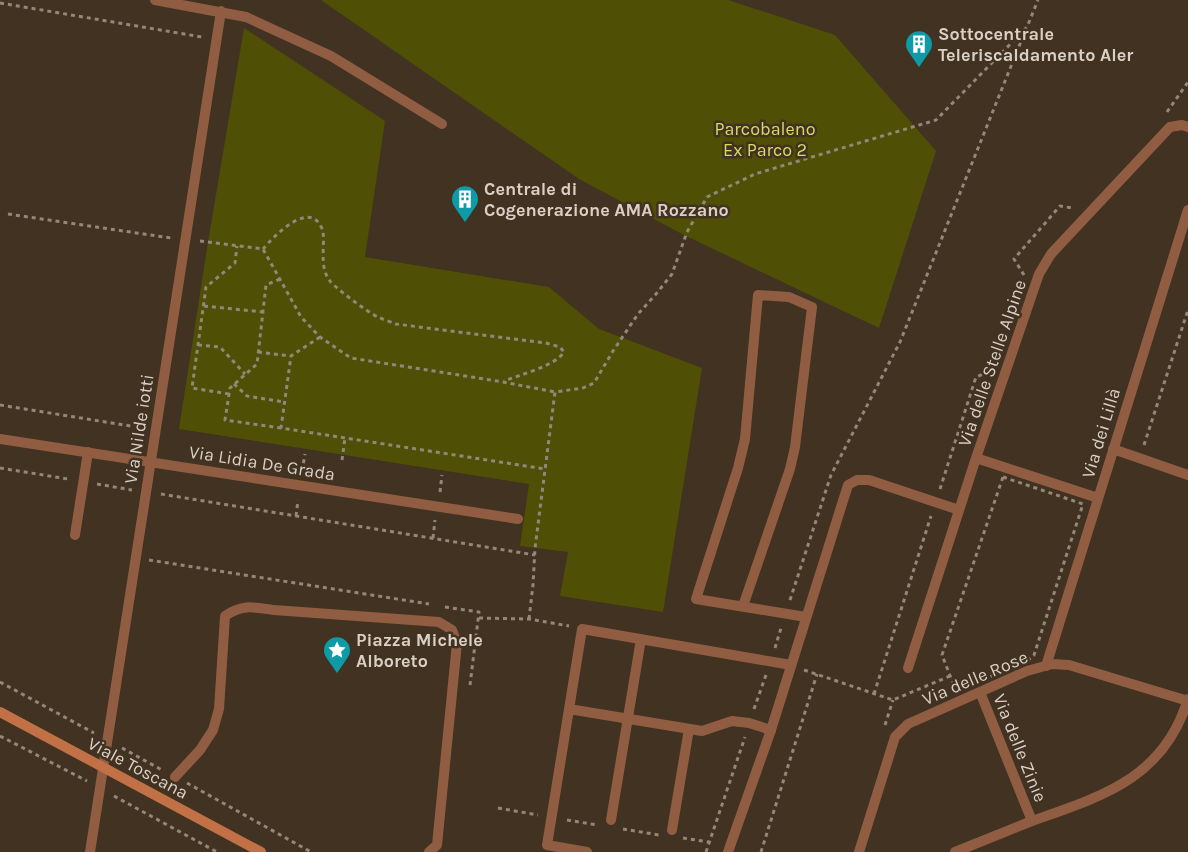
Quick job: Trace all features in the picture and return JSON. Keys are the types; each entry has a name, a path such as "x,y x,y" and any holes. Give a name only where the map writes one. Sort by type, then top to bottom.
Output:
{"street":[{"path":"155,0 246,16 331,56 442,124"},
{"name":"Via Nilde iotti","path":"90,852 221,11"},
{"name":"Via delle Stelle Alpine","path":"908,668 976,458 1039,274 1051,254 1170,127 1182,125 1188,127"},
{"name":"Via dei Lillà","path":"1046,666 1188,210"},
{"path":"743,606 790,469 795,447 812,307 789,297 758,295 745,439 738,468 696,599 806,617"},
{"name":"Via Lidia De Grada","path":"0,439 518,519"},
{"path":"1113,449 1188,475"},
{"path":"75,535 88,452"},
{"path":"976,458 1098,498"},
{"path":"728,852 771,730 848,485 857,480 869,480 959,510"},
{"path":"175,777 200,750 213,730 219,709 225,616 235,609 249,607 439,622 452,630 457,643 438,845 429,852"},
{"path":"587,852 547,845 582,629 791,665"},
{"path":"611,820 641,639"},
{"name":"Via delle Rose","path":"859,852 895,737 908,724 1027,671 1052,664 1069,665 1188,700"},
{"name":"Via delle Zinie","path":"955,852 1032,821 980,692"},
{"path":"1032,821 1111,791 1147,766 1165,747 1175,732 1188,700"},
{"path":"569,709 702,731 732,721 749,723 771,730"},
{"name":"Viale Toscana","path":"0,712 261,852"},
{"path":"672,830 690,729"}],"path":[{"path":"831,475 900,342 1038,0"},
{"path":"0,2 216,39"},
{"path":"8,214 262,250 301,317 320,337 351,358 555,392 583,388 594,383 638,314 672,274 687,232 707,197 755,174 936,120 1027,27"},
{"path":"1167,112 1188,82"},
{"path":"262,250 274,236 293,223 305,217 312,218 317,221 323,230 324,268 330,282 377,317 396,324 546,343 560,347 564,352 560,358 552,362 503,382"},
{"path":"229,394 192,388 206,287 235,263 237,246"},
{"path":"280,279 266,285 256,364 230,388 225,420 545,469"},
{"path":"204,306 263,312"},
{"path":"1140,459 1188,310"},
{"path":"258,352 291,356 320,337"},
{"path":"198,345 220,347 245,374"},
{"path":"281,428 291,356"},
{"path":"234,384 247,396 284,402"},
{"path":"528,618 555,392"},
{"path":"0,405 156,430"},
{"path":"342,460 345,438"},
{"path":"0,468 535,555"},
{"path":"1003,477 1083,504 1034,655 1027,661 956,692 950,676 942,655 1003,477"},
{"path":"135,558 430,604"},
{"path":"440,606 480,612 470,688"},
{"path":"479,618 528,618 582,629"},
{"path":"791,665 893,700 950,676"},
{"path":"761,852 817,674"},
{"path":"0,682 311,852"}],"green space":[{"name":"Parcobaleno Ex Parco 2","path":"321,0 728,0 835,35 936,151 879,328 684,235 579,179"},
{"path":"244,28 385,121 365,257 549,287 599,329 702,368 663,612 560,596 568,552 520,546 529,484 179,429"}],"place":[{"name":"Sottocentrale Teleriscaldamento Aler","path":"919,68"},
{"name":"Centrale di Cogenerazione AMA Rozzano","path":"465,223"},
{"name":"Piazza Michele Alboreto","path":"337,674"}]}
